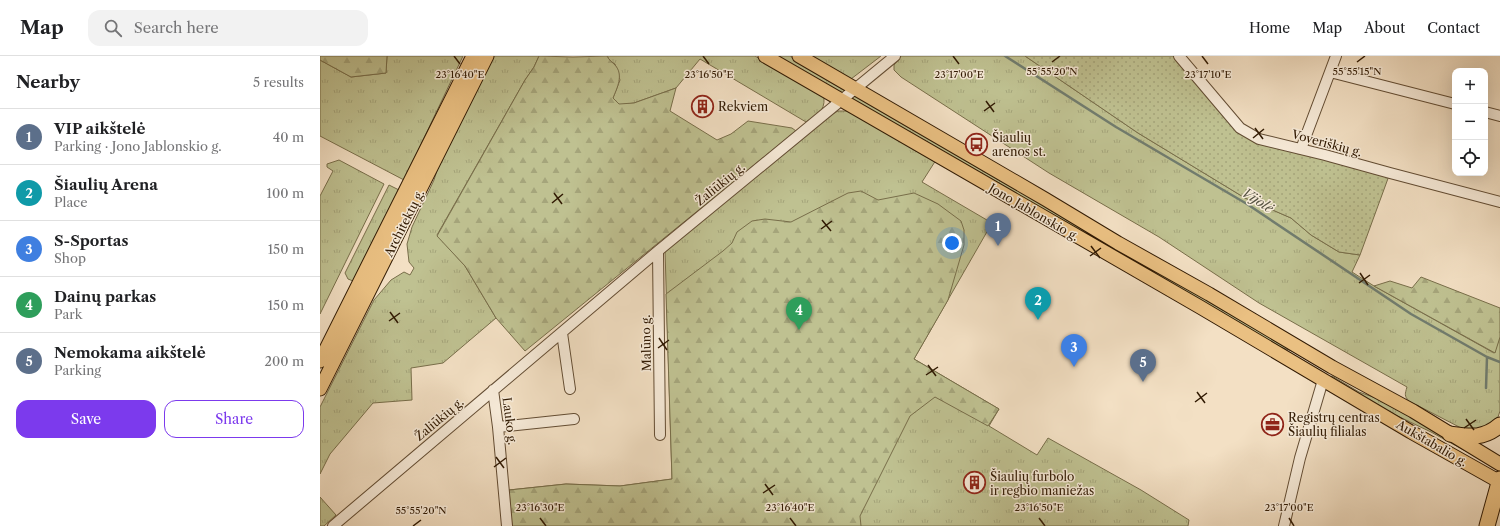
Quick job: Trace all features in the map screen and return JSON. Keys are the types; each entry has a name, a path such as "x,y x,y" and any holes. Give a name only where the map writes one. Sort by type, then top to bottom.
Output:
{"highway":[{"path":"1450,434 1468,437 1482,436 1491,432 1500,425"},
{"path":"1487,526 1500,481"}],"main road":[{"name":"Architektų g.","path":"320,361 473,56"},
{"name":"Architektų g.","path":"320,389 487,56"},
{"name":"Jono Jablonskio g.","path":"765,56 1324,380"},
{"name":"Jono Jablonskio g.","path":"799,56 1332,367"},
{"path":"434,134 446,140"},
{"path":"1324,380 1332,367"},
{"name":"Aukštabalio g.","path":"1332,367 1413,411 1500,464"},
{"name":"Aukštabalio g.","path":"1324,380 1500,481"}],"street":[{"name":"Žaliūkių g.","path":"333,526 345,522 493,390 658,251 896,56"},
{"name":"Voveriškių g.","path":"1179,56 1240,128 1259,139 1500,202"},
{"path":"1301,149 1336,56"},
{"path":"1330,72 1452,103"},
{"path":"1488,113 1500,116"},
{"name":"Malūno g.","path":"658,251 660,435"},
{"path":"562,333 570,389"},
{"path":"1284,526 1300,458 1324,380"},
{"name":"Lauko g.","path":"493,390 507,526"},
{"path":"498,427 574,419"}],"green space":[{"path":"320,56 387,56 386,73 351,77 320,60"},
{"path":"387,56 463,56 404,180 320,136 320,60 351,77 386,73"},
{"path":"493,56 539,56 437,235 465,266 496,318 443,363 411,368 412,400 373,403 330,454 320,474 320,407 374,300 391,280 404,272 410,275 414,268 409,262 407,244 412,227 434,180 439,164"},
{"path":"539,56 607,56 618,69 619,73 619,82 613,98 619,104 634,103 676,88 670,111 717,140 731,134 748,121 792,128 796,131 525,351 496,318 465,266 437,236"},
{"path":"607,56 755,56 820,94 824,98 824,103 819,113 806,122 700,59 676,88 634,103 619,105 613,98 620,80 615,64 610,61"},
{"path":"775,56 790,56 843,87 845,93 842,94"},
{"path":"811,56 881,56 851,79"},
{"path":"901,56 1025,56 1138,133 1245,198 1291,218 1311,235 1339,252 1360,255 1352,272 1374,286 1494,353 1500,337 1500,411 1498,417 1489,428 1463,429 1409,401 1405,395 1407,387 1259,303 1159,237 1049,173 901,77 894,70 894,65"},
{"path":"1025,56 1179,56 1240,128 1390,173 1360,255 1339,252 1311,235 1291,218 1245,198 1138,133"},
{"path":"855,95 1319,364 1321,368 1292,351 1271,344 852,100"},
{"path":"838,111 847,111 936,160 922,182 992,223 914,359 999,409 989,426 1037,455 1048,438 1141,490 1189,520 1188,526 512,526 509,490 566,484 620,486 672,479 665,250 832,114"},
{"path":"339,160 384,184 320,314 320,196 333,171 327,167 327,164"},
{"path":"389,185 399,190 353,281 348,279 345,273"},
{"path":"861,191 878,200 914,193 938,204 961,221 964,230 964,245 948,300 914,359 999,409 988,426 935,397 910,416 860,516 861,526 512,526 509,490 566,484 620,486 672,479 666,294 723,251 732,243 737,232 752,221 765,219 791,222 848,193"},
{"path":"1421,277 1500,308 1500,337 1495,353 1374,286 1390,281 1412,288"},
{"path":"1332,376 1359,392 1381,400 1478,456 1480,459 1431,432 1387,411 1330,377"},
{"path":"320,497 336,515 324,526 320,526"}],"waterway":[{"name":"Vijolė","path":"1005,56 1116,127 1247,204 1411,314 1487,357 1500,362"},
{"path":"1486,388 1487,357"}],"place":[{"name":"Rekviem","path":"702,106"},
{"name":"Šiaulių arenos st.","path":"976,144"},
{"name":"VIP aikštelė","path":"998,246"},
{"name":"Šiaulių Arena","path":"1038,320"},
{"name":"Dainų parkas","path":"799,330"},
{"name":"S-Sportas","path":"1074,367"},
{"name":"Nemokama aikštelė","path":"1143,382"},
{"name":"Registrų centras Šiaulių filialas","path":"1272,424"},
{"name":"Šiaulių furbolo ir regbio maniežas","path":"974,483"}]}
